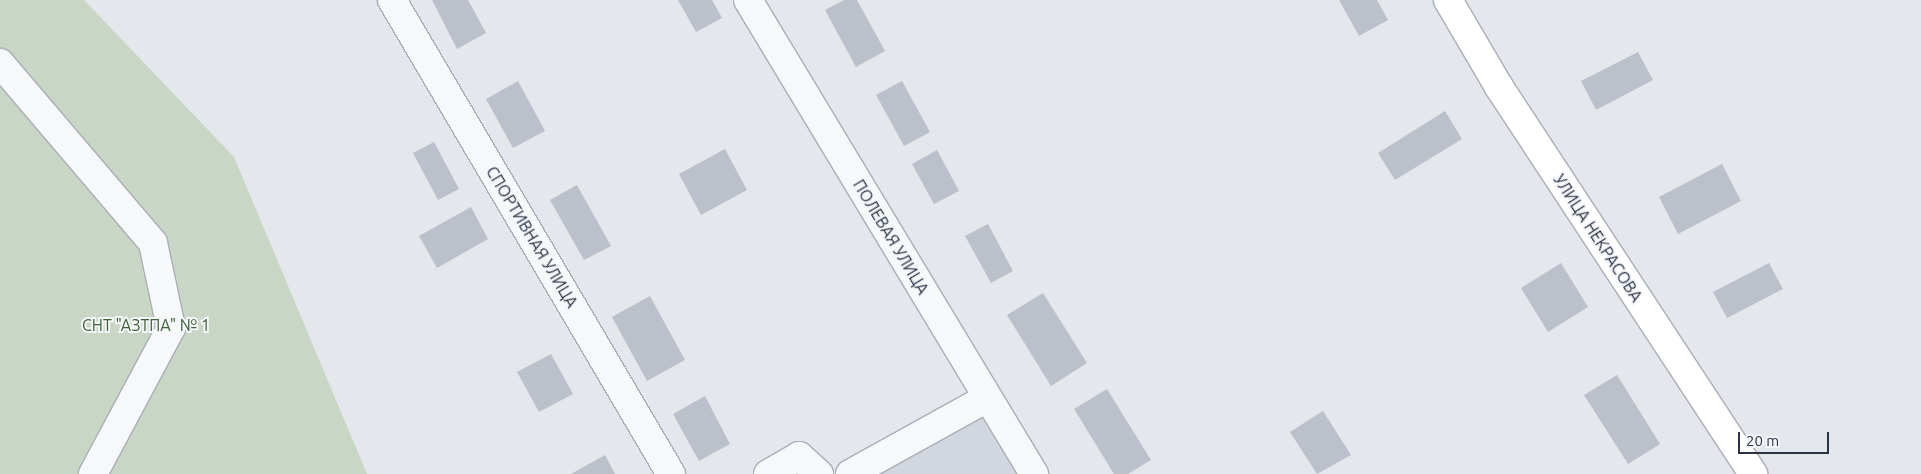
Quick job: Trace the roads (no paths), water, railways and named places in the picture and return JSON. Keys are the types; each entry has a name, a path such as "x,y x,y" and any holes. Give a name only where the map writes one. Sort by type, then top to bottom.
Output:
{"main road":[{"name":"УЛИЦА НЕКРАСОВА","path":"1448,0 1499,86 1752,474"}],"street":[{"name":"СПОРТИВНАЯ УЛИЦА","path":"392,0 671,474"},
{"name":"ПОЛЕВАЯ УЛИЦА","path":"748,0 1034,474"},
{"path":"0,63 153,243 171,328 93,474"},
{"path":"850,474 988,398"},
{"path":"768,474 799,456 819,474"}],"park label":[{"name":"СНТ \"АЗТПА\" № 1","path":"146,325"}]}
